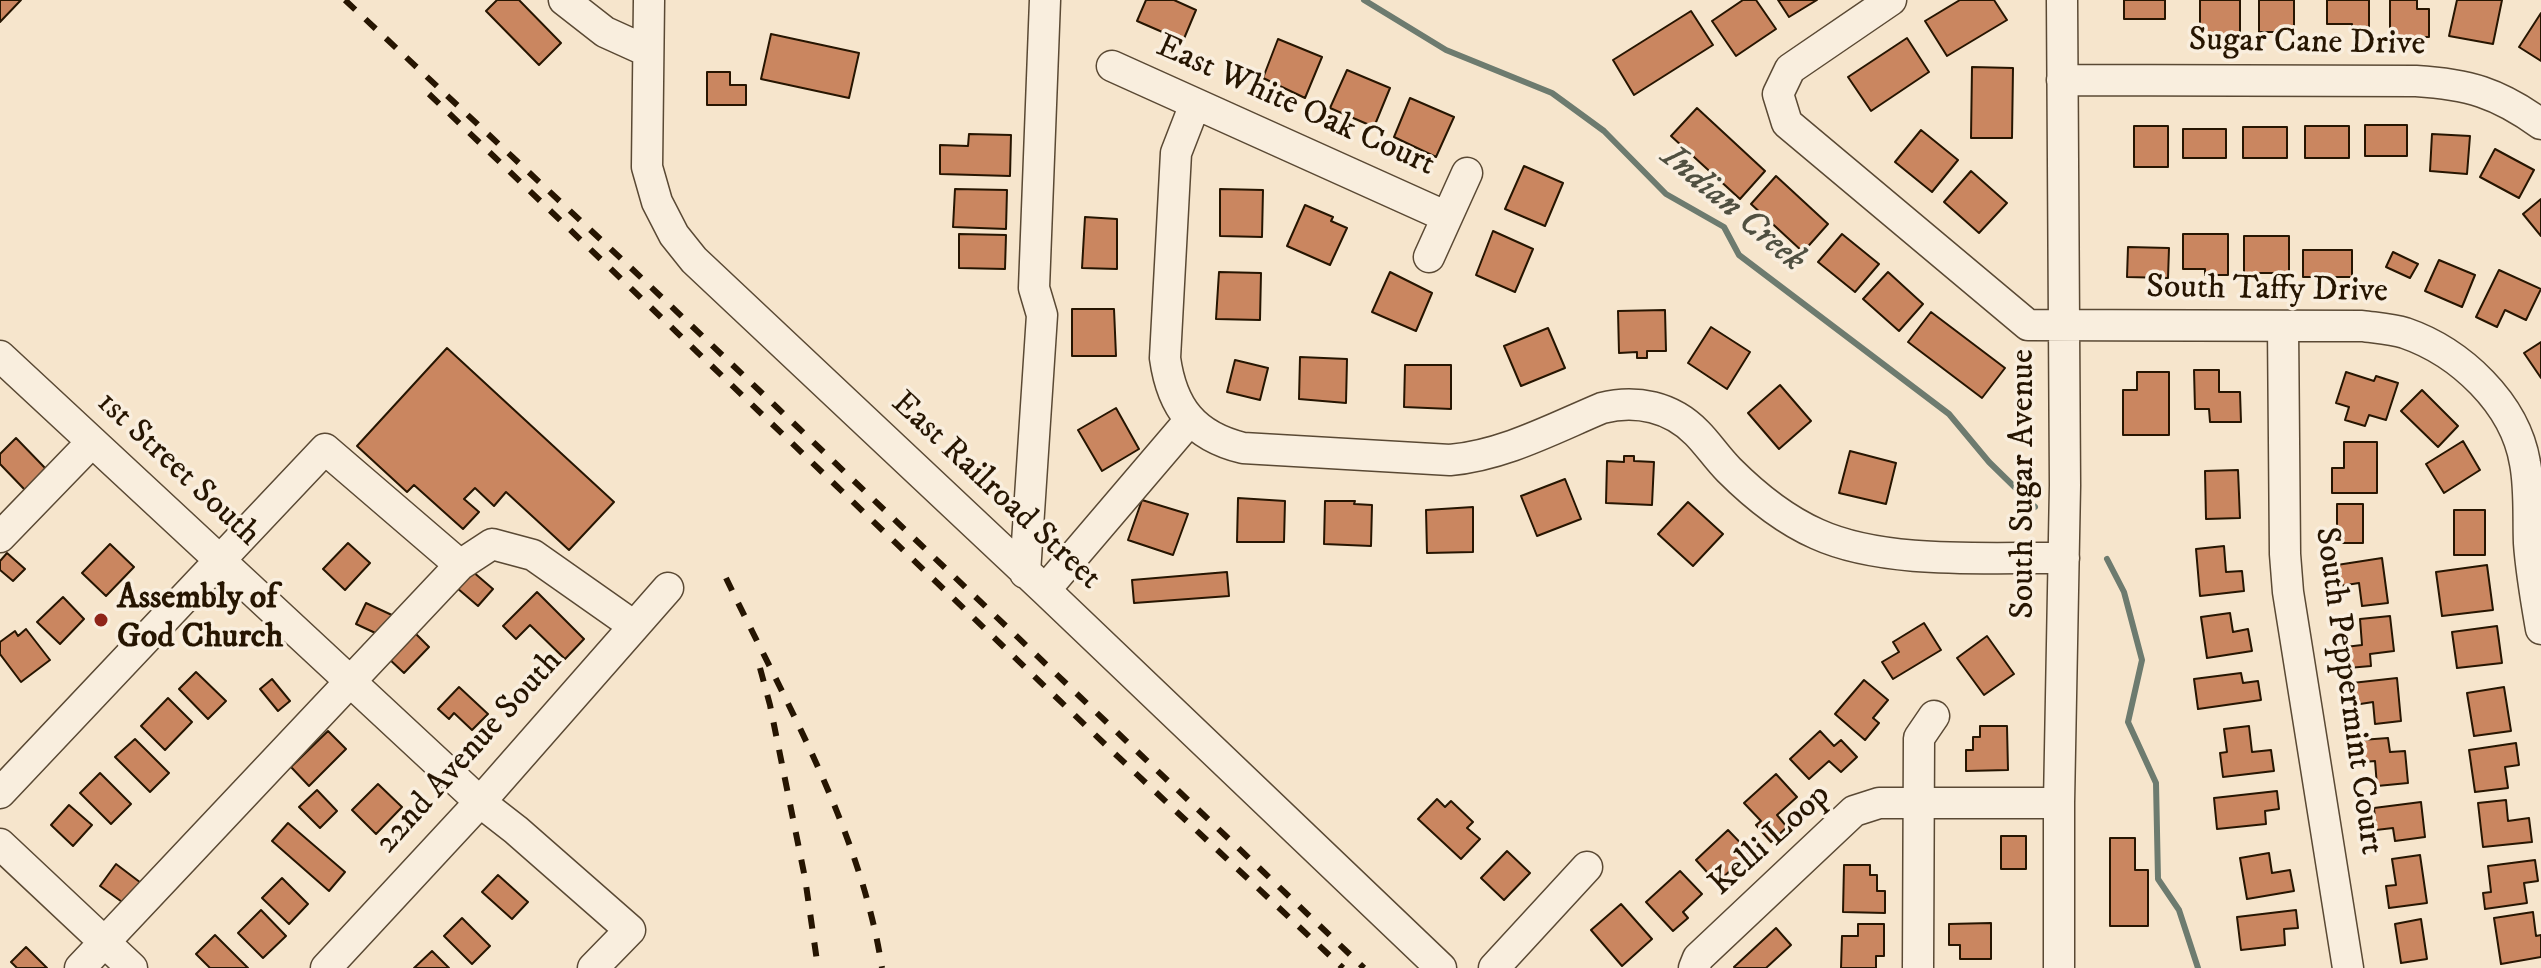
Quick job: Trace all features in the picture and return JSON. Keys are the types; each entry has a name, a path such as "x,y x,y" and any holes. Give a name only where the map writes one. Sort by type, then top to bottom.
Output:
{"street":[{"path":"564,0 605,32 647,51"},
{"name":"East Railroad Street","path":"649,0 647,167 657,202 674,235 694,260 1441,968"},
{"path":"1035,581 1042,315 1034,288 1045,0"},
{"name":"South Taffy Drive","path":"1891,0 1790,69 1778,94 1787,123 2028,325 2362,326 2402,332 2438,347 2472,371 2497,400 2518,440 2534,492 2529,546 2541,629"},
{"name":"South Sugar Avenue","path":"2059,968 2064,558 2062,0"},
{"name":"East White Oak Court","path":"1112,66 1447,217"},
{"name":"Sugar Cane Drive","path":"2062,80 2453,83 2488,93 2541,124"},
{"path":"1195,104 1176,153 1165,358 1168,382 1177,404 1206,434 1243,448 1450,460 1504,450 1602,408 1636,404 1659,408 1685,421 1725,467 1759,499 1819,535 1875,552 1907,556 2064,558"},
{"path":"1429,257 1467,173"},
{"name":"South Peppermint Court","path":"2283,327 2288,592 2348,968"},
{"name":"1st Street South","path":"0,356 480,802 630,930 593,968"},
{"path":"1035,581 1190,420"},
{"path":"0,537 91,443"},
{"path":"0,793 325,449 460,565"},
{"path":"80,968 460,565 492,544 533,555 634,626"},
{"name":"22nd Avenue South","path":"326,968 480,802 668,588"},
{"path":"1918,968 1919,738 1934,716"},
{"name":"Kelli Loop","path":"1694,968 1698,958 1854,811 1879,803 2059,803"},
{"path":"0,844 132,968"},
{"path":"1494,968 1587,867"}],"building":[{"path":"0,0 21,0 0,22"},
{"path":"497,0 519,0 561,43 539,65 486,11"},
{"path":"1146,0 1174,0 1196,10 1183,41 1137,21"},
{"path":"1743,0 1756,0 1776,29 1736,56 1712,21"},
{"path":"1778,0 1817,0 1789,17"},
{"path":"1960,0 1994,0 2007,20 1947,56 1925,21"},
{"path":"2124,0 2165,0 2165,19 2124,19"},
{"path":"2200,0 2240,0 2240,35 2200,35"},
{"path":"2259,0 2294,0 2294,32 2259,32"},
{"path":"2327,0 2369,0 2369,32 2352,32 2352,24 2327,24"},
{"path":"2390,0 2417,0 2417,9 2429,9 2429,37 2390,37"},
{"path":"2457,0 2502,0 2493,44 2449,36"},
{"path":"1691,11 1713,45 1634,95 1613,60"},
{"path":"2541,13 2541,61 2519,47"},
{"path":"771,34 859,53 849,98 761,79"},
{"path":"1907,38 1929,72 1871,111 1848,77"},
{"path":"1278,39 1322,57 1305,98 1263,78"},
{"path":"1972,67 2013,68 2012,138 1971,138"},
{"path":"1347,70 1390,88 1374,127 1330,108"},
{"path":"707,72 730,72 730,85 746,85 746,105 707,105"},
{"path":"1410,98 1454,117 1436,157 1394,137"},
{"path":"1697,108 1765,171 1740,199 1671,136"},
{"path":"2365,125 2407,125 2407,156 2365,156"},
{"path":"2134,126 2168,126 2168,167 2134,167"},
{"path":"2305,126 2349,126 2349,158 2305,158"},
{"path":"2243,127 2287,127 2287,158 2243,158"},
{"path":"2183,129 2226,129 2226,158 2183,158"},
{"path":"1921,130 1958,160 1932,192 1895,162"},
{"path":"969,134 1011,135 1010,176 940,174 940,145 968,146"},
{"path":"2432,134 2470,136 2467,174 2430,171"},
{"path":"2495,149 2534,170 2519,198 2480,177"},
{"path":"1524,166 1563,183 1545,226 1505,209"},
{"path":"1971,171 2007,203 1979,233 1944,202"},
{"path":"1776,176 1828,224 1803,252 1751,204"},
{"path":"955,189 1007,190 1006,229 953,227"},
{"path":"1220,189 1263,190 1262,237 1220,236"},
{"path":"2541,199 2541,236 2523,214"},
{"path":"1305,205 1333,217 1331,221 1347,228 1330,265 1287,246"},
{"path":"1085,217 1117,219 1117,269 1082,268"},
{"path":"1493,231 1533,249 1515,292 1476,275"},
{"path":"959,234 1006,235 1005,269 959,268"},
{"path":"1842,234 1879,264 1855,292 1818,262"},
{"path":"2183,234 2228,234 2228,275 2205,275 2205,269 2183,269"},
{"path":"2244,236 2289,236 2289,273 2244,273"},
{"path":"2128,247 2169,248 2168,278 2127,277"},
{"path":"2303,250 2352,250 2352,277 2303,277"},
{"path":"2393,252 2418,264 2410,278 2386,267"},
{"path":"2439,260 2475,275 2462,307 2425,291"},
{"path":"2499,270 2541,289 2526,320 2505,310 2497,327 2476,317"},
{"path":"1219,272 1261,273 1260,320 1216,319"},
{"path":"1390,272 1432,293 1416,331 1372,312"},
{"path":"1888,272 1923,304 1899,331 1863,299"},
{"path":"1072,309 1114,309 1116,356 1072,356"},
{"path":"1665,310 1666,351 1647,351 1647,358 1637,358 1637,352 1619,353 1618,311"},
{"path":"1931,312 2005,368 1982,398 1908,342"},
{"path":"1711,327 1750,352 1727,389 1688,363"},
{"path":"1548,328 1565,368 1521,386 1504,346"},
{"path":"2541,342 2541,378 2524,353"},
{"path":"447,348 614,502 569,550 506,492 494,506 475,488 464,499 479,512 463,529 414,485 407,492 357,446"},
{"path":"1300,357 1347,359 1346,403 1299,399"},
{"path":"1235,360 1268,368 1260,400 1227,392"},
{"path":"1405,365 1451,365 1451,409 1404,407"},
{"path":"2194,370 2219,370 2219,392 2240,392 2241,422 2210,422 2209,409 2195,409"},
{"path":"2137,372 2169,372 2169,435 2123,435 2123,390 2137,390"},
{"path":"2346,372 2374,381 2376,376 2398,383 2386,420 2369,415 2365,426 2345,420 2349,407 2336,403"},
{"path":"1780,385 1811,421 1779,449 1748,413"},
{"path":"2422,390 2458,426 2438,447 2401,411"},
{"path":"1116,408 1139,449 1102,471 1078,430"},
{"path":"16,438 46,469 25,490 0,464 0,454"},
{"path":"2463,441 2480,470 2444,493 2426,464"},
{"path":"2344,442 2377,442 2377,493 2332,493 2332,468 2344,468"},
{"path":"1850,451 1896,463 1886,504 1839,493"},
{"path":"1624,456 1634,456 1634,461 1654,462 1652,505 1606,503 1607,461 1624,462"},
{"path":"2238,470 2240,518 2206,519 2205,471"},
{"path":"1565,479 1581,519 1537,536 1521,496"},
{"path":"1238,498 1285,501 1284,542 1237,542"},
{"path":"1142,500 1188,514 1173,555 1128,540"},
{"path":"1325,501 1355,501 1354,504 1372,505 1371,546 1324,544"},
{"path":"1688,502 1723,534 1693,566 1658,534"},
{"path":"2337,504 2363,504 2363,543 2337,543"},
{"path":"1473,507 1473,552 1427,553 1426,510"},
{"path":"2454,510 2485,510 2485,555 2454,555"},
{"path":"348,543 370,563 345,590 323,569"},
{"path":"110,544 134,567 106,596 82,573"},
{"path":"2224,546 2226,572 2242,571 2244,591 2200,596 2196,549"},
{"path":"7,553 25,569 13,581 0,570 0,561"},
{"path":"2382,558 2388,603 2362,606 2359,583 2340,586 2337,565"},
{"path":"2487,565 2493,610 2442,616 2436,572"},
{"path":"472,571 493,589 478,606 457,588"},
{"path":"1227,572 1229,596 1134,603 1132,580"},
{"path":"537,592 584,639 565,659 530,625 516,639 503,626"},
{"path":"63,597 84,619 60,644 37,622"},
{"path":"366,603 394,616 384,637 356,624"},
{"path":"2230,613 2233,632 2248,629 2252,651 2207,658 2201,617"},
{"path":"2390,616 2394,651 2370,654 2371,666 2348,668 2345,647 2362,645 2360,619"},
{"path":"1924,623 1941,650 1893,679 1882,662 1899,652 1893,642"},
{"path":"2497,626 2502,663 2457,668 2452,632"},
{"path":"26,629 50,660 21,682 0,654 0,642 15,631 18,636"},
{"path":"414,632 429,647 404,673 388,658"},
{"path":"1987,636 2014,674 1984,695 1957,658"},
{"path":"196,672 226,701 208,719 179,689"},
{"path":"2241,673 2243,683 2258,681 2261,700 2198,709 2194,679"},
{"path":"2397,678 2401,721 2375,724 2373,702 2354,705 2352,683"},
{"path":"272,679 290,701 278,711 260,689"},
{"path":"1864,680 1888,700 1873,718 1879,723 1865,740 1835,714"},
{"path":"459,687 488,714 472,730 454,713 449,719 438,709"},
{"path":"2504,687 2511,731 2474,736 2467,693"},
{"path":"168,698 192,722 165,750 141,726"},
{"path":"1980,726 2007,726 2008,770 1966,771 1966,750 1973,750 1973,737 1980,737"},
{"path":"2249,726 2252,752 2271,750 2274,771 2223,777 2220,753 2227,752 2224,729"},
{"path":"328,731 346,749 309,786 291,767"},
{"path":"1820,731 1834,746 1841,740 1857,757 1841,772 1829,761 1809,779 1790,759"},
{"path":"2388,738 2390,752 2405,751 2408,783 2377,786 2375,761 2363,762 2361,740"},
{"path":"135,739 169,773 150,792 115,757"},
{"path":"2516,743 2519,765 2505,767 2508,788 2475,792 2469,750"},
{"path":"100,773 131,804 111,824 80,793"},
{"path":"1776,774 1797,797 1777,815 1787,827 1771,842 1756,825 1761,821 1744,803"},
{"path":"378,784 402,807 376,834 352,810"},
{"path":"317,790 337,811 320,828 299,807"},
{"path":"2277,791 2279,809 2265,811 2266,824 2217,829 2214,798"},
{"path":"1437,799 1445,807 1451,801 1473,822 1467,828 1480,839 1461,859 1418,819"},
{"path":"2506,800 2508,821 2529,818 2532,842 2483,847 2478,803"},
{"path":"2421,802 2425,837 2395,841 2393,828 2376,830 2374,808"},
{"path":"69,805 92,825 73,846 51,825"},
{"path":"288,823 345,872 329,891 272,841"},
{"path":"1728,830 1755,858 1740,872 1735,866 1717,883 1696,860"},
{"path":"2001,836 2026,836 2026,869 2001,869"},
{"path":"2110,838 2135,838 2135,870 2148,870 2148,926 2110,926"},
{"path":"1507,851 1530,873 1504,900 1481,878"},
{"path":"2269,853 2272,873 2290,870 2294,891 2247,899 2240,858"},
{"path":"2420,855 2427,903 2389,908 2386,886 2396,885 2392,859"},
{"path":"2535,860 2538,881 2524,883 2527,903 2485,909 2483,893 2491,892 2488,866"},
{"path":"116,864 145,886 129,907 100,886"},
{"path":"1844,865 1870,865 1870,875 1877,875 1877,891 1885,891 1885,913 1843,912"},
{"path":"1680,871 1702,894 1683,912 1688,918 1673,931 1646,902"},
{"path":"498,875 528,902 512,919 482,892"},
{"path":"282,878 308,904 289,924 262,898"},
{"path":"1621,904 1652,939 1622,966 1591,930"},
{"path":"261,910 286,936 263,958 238,933"},
{"path":"2296,910 2298,928 2284,929 2285,945 2241,950 2237,917"},
{"path":"2533,912 2536,936 2541,935 2541,957 2501,964 2494,918"},
{"path":"462,918 490,946 472,964 444,936"},
{"path":"2421,919 2427,959 2401,963 2395,924"},
{"path":"1991,923 1991,959 1960,959 1960,945 1949,945 1949,924"},
{"path":"1858,924 1884,924 1884,956 1876,956 1876,968 1841,968 1842,936 1858,936"},
{"path":"1776,928 1791,945 1766,968 1734,967"},
{"path":"215,935 248,968 210,968 196,954"},
{"path":"26,947 47,968 17,968 11,962"},
{"path":"432,951 449,968 414,968"}],"waterway":[{"name":"Indian Creek","path":"1364,0 1446,50 1552,93 1604,131 1666,194 1724,227 1739,255 1949,414 1989,462 2035,507"},
{"name":"Indian Creek","path":"2107,559 2124,592 2142,660 2128,722 2156,783 2158,879 2179,910 2198,968"}],"railway":[{"path":"345,0 630,267 1364,968"},
{"path":"429,94 1112,751 1343,968"},
{"path":"726,578 796,719 839,817 872,917 882,968"},
{"path":"760,668 805,878 818,968"}],"place":[{"name":"Assembly of God Church","path":"101,620"}]}
